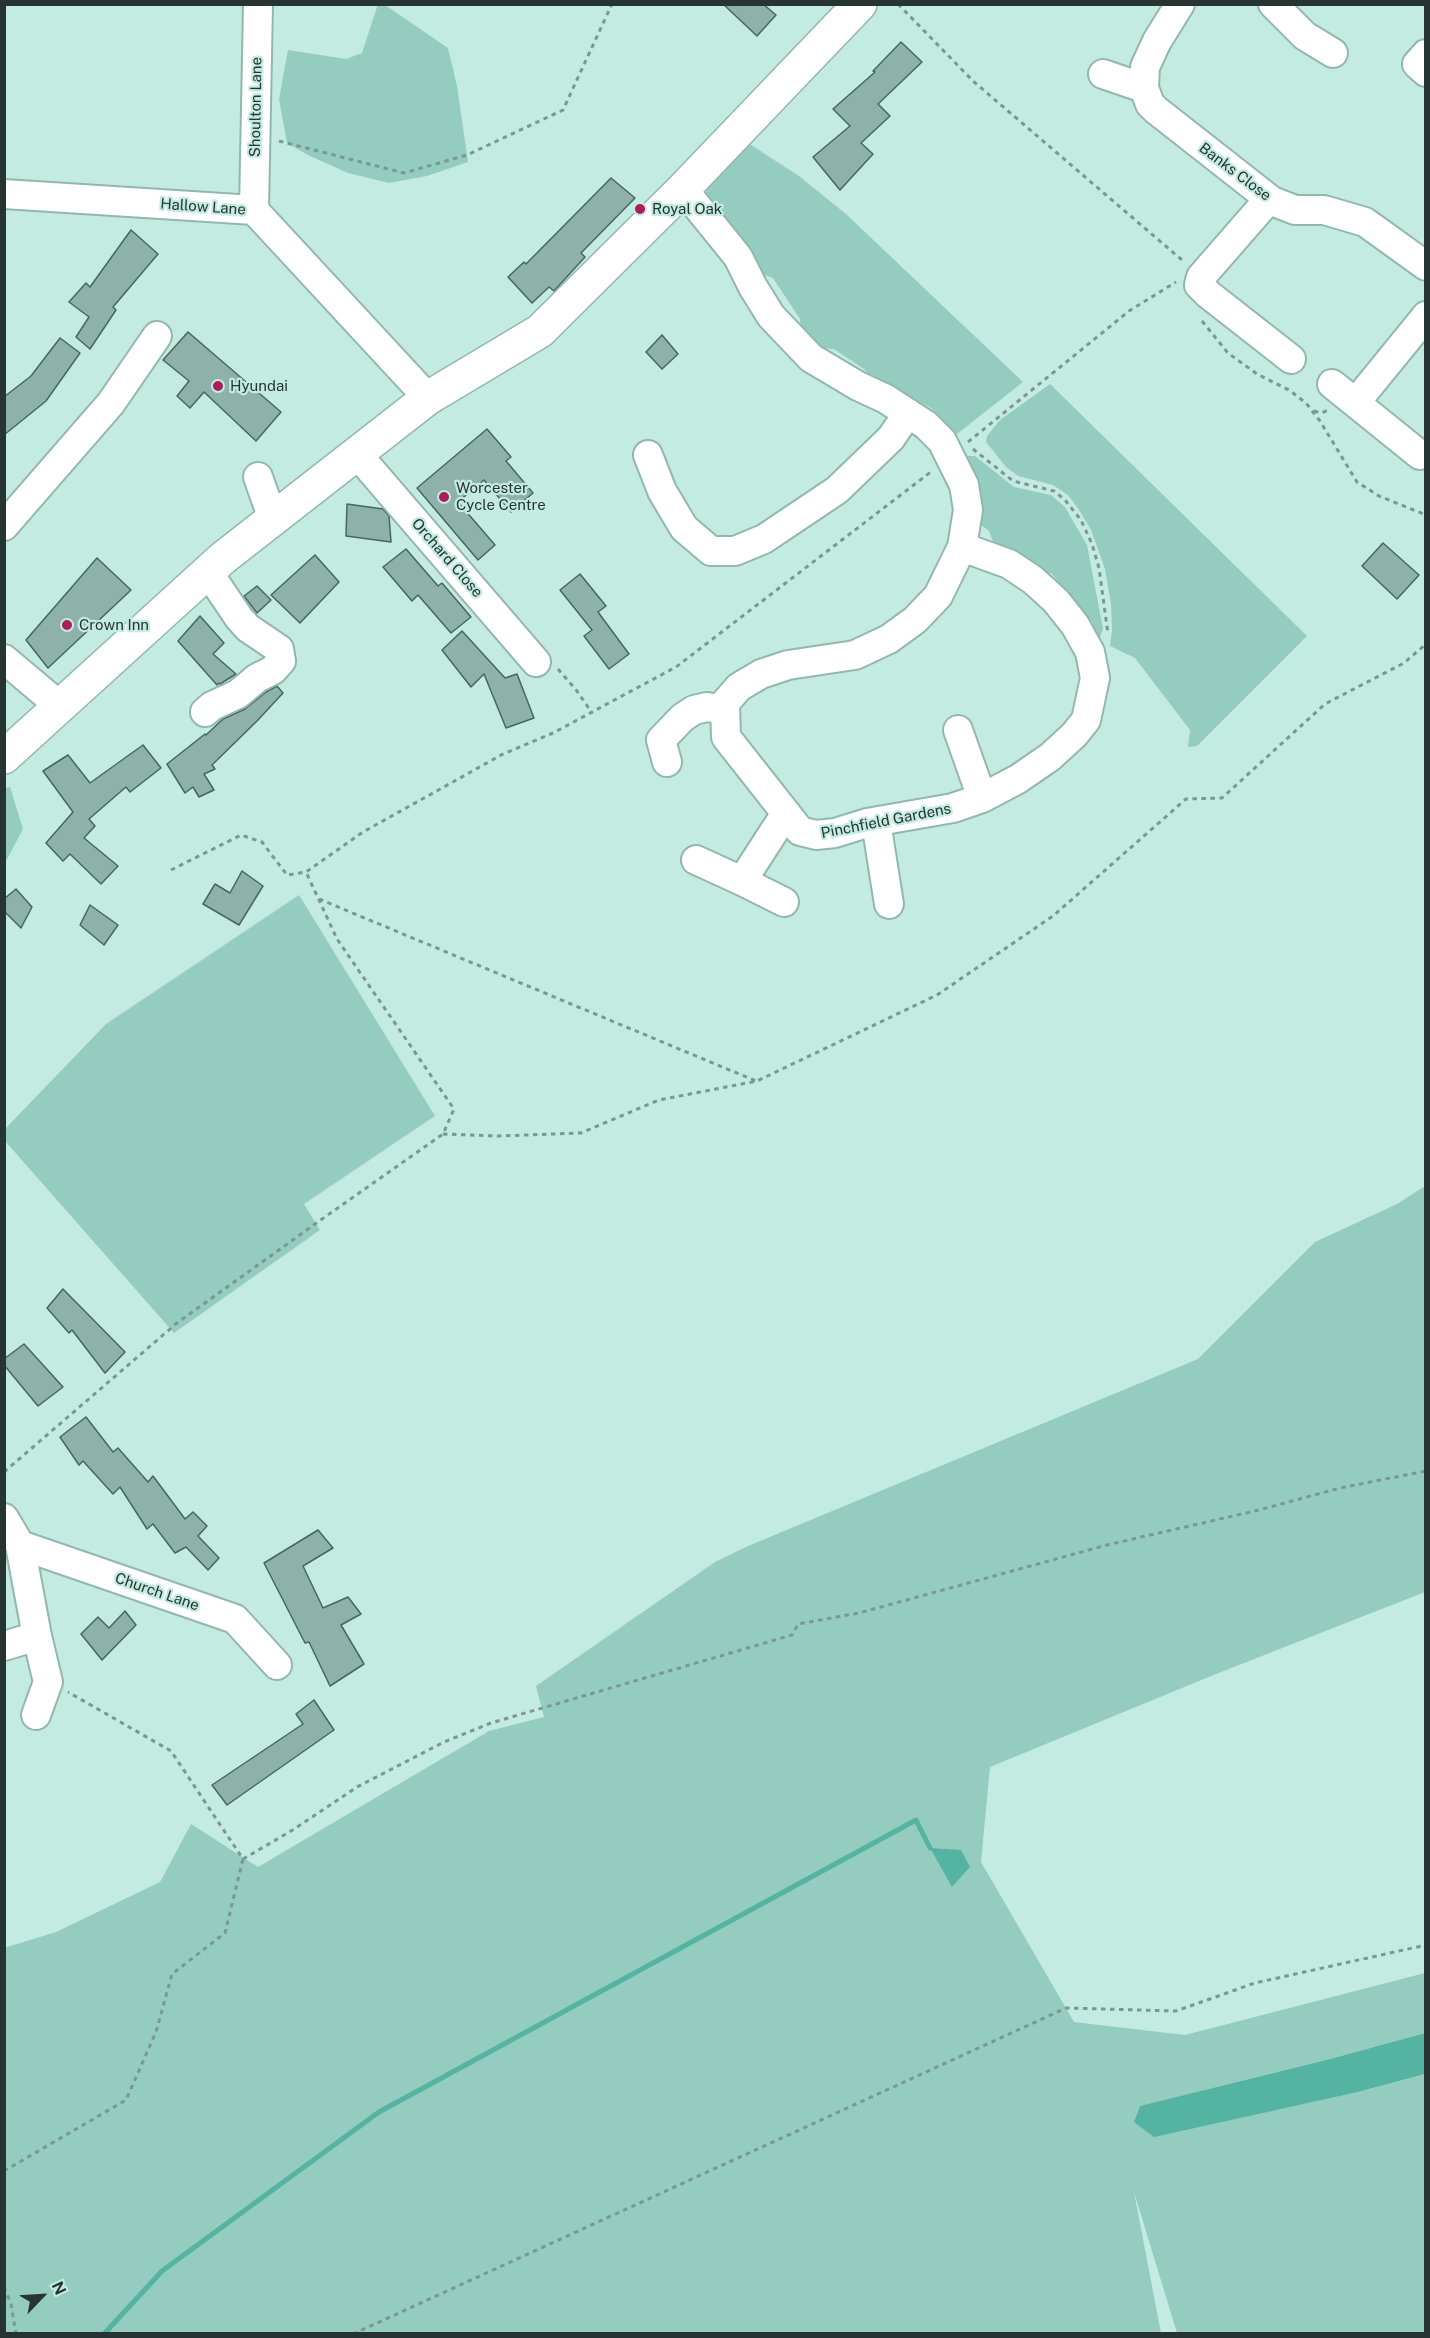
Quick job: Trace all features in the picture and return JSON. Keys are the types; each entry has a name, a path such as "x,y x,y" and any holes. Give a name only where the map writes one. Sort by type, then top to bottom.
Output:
{"main road":[{"path":"4,758 208,572 277,517 428,399 540,331 682,189 860,4"}],"street":[{"name":"Shoulton Lane","path":"254,210 258,4"},
{"path":"1103,74 1144,88 1145,68 1157,41 1180,4"},
{"path":"1274,4 1305,36 1333,53"},
{"path":"1425,54 1417,64 1425,72"},
{"name":"Banks Close","path":"1144,88 1150,104 1156,110 1269,199 1295,210 1324,210 1365,222 1425,266"},
{"path":"667,762 661,740 682,718 694,710 707,707 725,710 725,703 739,687 761,674 788,665 855,655 889,639 915,620 938,596 962,547 968,510 957,451 908,413 811,358 771,316 738,257 682,189"},
{"name":"Hallow Lane","path":"4,194 254,210 428,399"},
{"path":"1269,199 1201,277 1199,285 1291,359"},
{"path":"1366,409 1425,316"},
{"path":"7,517 111,403 157,336"},
{"path":"1332,384 1366,409 1420,455"},
{"path":"648,455 662,491 684,528 711,551 735,551 764,538 807,512 837,490 891,438 908,413"},
{"name":"Orchard Close","path":"357,454 537,662"},
{"path":"258,477 269,508 277,517"},
{"name":"Pinchfield Gardens","path":"725,710 726,737 800,831 816,835 953,808 982,798 1018,779 1050,757 1074,735 1086,720 1095,678 1090,657 1075,625 1056,601 1034,580 1009,564 962,547"},
{"path":"205,712 212,706 238,694 257,678 273,670 281,661 279,649 248,628 208,572"},
{"path":"4,659 61,707"},
{"path":"958,730 982,798"},
{"path":"742,880 786,813"},
{"path":"876,822 889,904"},
{"path":"696,860 784,902"},
{"path":"4,1518 20,1545 48,1682 36,1715"},
{"name":"Church Lane","path":"20,1545 235,1619 277,1665"},
{"path":"4,1646 37,1636"}],"path":[{"path":"256,138 287,142 404,172 467,155 563,110 612,4"},
{"path":"898,4 973,81 1182,260 1176,282 1179,289"},
{"path":"171,870 241,835 262,842 287,875 306,872 363,832 503,754 553,734 676,667 957,451 1129,311 1176,282"},
{"path":"1201,320 1228,353 1257,374 1289,390 1306,404 1320,421 1357,482 1379,496 1425,515"},
{"path":"957,451 975,449 1013,481 1054,491 1065,500 1081,520 1092,544 1099,568 1108,630 1106,642 1090,657"},
{"path":"443,1134 498,1136 581,1133 659,1100 758,1081 937,994 1053,916 1186,799 1222,798 1325,704 1404,663 1425,644"},
{"path":"537,662 550,659 577,691 592,714"},
{"path":"4,1472 177,1323 443,1134 454,1109 337,939 306,872"},
{"path":"318,898 758,1081"},
{"path":"4,2171 126,2100 156,2032 172,1974 225,1933 243,1859 291,1832 357,1787 444,1742 490,1723 792,1635 798,1624 859,1613 1107,1545 1259,1510 1340,1488 1425,1471"},
{"path":"48,1682 85,1700 171,1751 243,1859"},
{"path":"353,2334 1066,2008 1176,2011 1255,1983 1425,1945"},
{"path":"4,2287 11,2304 16,2334"}],"shaded area":[{"path":"378,4 385,5 448,48 457,86 468,162 427,176 389,183 348,173 287,143 279,99 288,50 346,59 362,53"},
{"path":"748,143 799,176 846,214 1023,382 957,434 931,408 867,373 834,349 820,348 801,329 800,319 773,278 760,273 711,207 706,190 711,181"},
{"path":"1050,384 1307,636 1197,746 1188,747 1190,730 1135,658 1110,646 1111,604 1105,569 1091,530 1079,510 1068,495 1053,485 1018,476 1006,467 986,442 987,436 1000,420"},
{"path":"965,456 975,456 1014,487 1051,495 1065,507 1087,545 1103,629 1098,641 1092,631 1093,623 1051,573 1040,572 995,547 989,531 981,525 978,484 974,471"},
{"path":"10,787 23,829 5,863 5,788"},
{"path":"299,895 435,1116 304,1204 320,1230 174,1333 5,1141 5,1129 106,1024"},
{"path":"1425,1186 1425,1592 1216,1674 990,1767 981,1862 1074,2022 1185,2035 1425,1973 1425,2033 1141,2106 1155,2136 1358,2092 1425,2074 1425,2333 1177,2333 1134,2192 1161,2333 5,2333 4,1948 56,1932 160,1882 191,1824 258,1867 489,1731 544,1717 536,1686 715,1562 748,1546 1198,1359 1315,1242 1397,1204"},
{"path":"930,1848 961,1850 970,1867 952,1887"},
{"path":"1425,2033 1425,2074 1358,2092 1154,2137 1134,2122 1140,2106"}],"building":[{"path":"723,4 763,4 776,15 757,36"},
{"path":"901,42 922,62 878,104 890,116 861,143 873,154 840,190 813,157 850,126 833,109 875,72 873,71"},
{"path":"611,178 635,198 581,253 585,257 554,291 549,287 532,303 508,277 524,262 526,264"},
{"path":"131,230 158,254 113,307 116,310 90,349 76,337 89,317 69,302 86,283 90,287"},
{"name":"Hyundai","path":"188,332 281,412 256,441 204,392 190,408 177,396 189,381 163,360"},
{"path":"662,335 678,354 662,369 646,352"},
{"path":"60,338 80,353 46,401 4,435 4,397 31,376"},
{"name":"Worcester Cycle Centre","path":"487,429 511,457 506,461 533,493 511,512 484,480 458,502 495,545 478,560 417,488"},
{"path":"347,504 383,509 389,516 391,542 346,536"},
{"path":"1383,543 1419,575 1397,599 1362,566"},
{"path":"406,549 438,586 442,583 471,617 451,633 418,595 412,601 383,567"},
{"path":"315,555 339,582 300,623 271,595"},
{"name":"Crown Inn","path":"97,558 131,590 48,668 26,640"},
{"path":"580,574 606,606 598,612 629,654 609,669 584,636 592,630 560,590"},
{"path":"257,586 271,600 257,613 244,596"},
{"path":"200,616 224,643 213,654 236,674 217,685 178,641"},
{"path":"462,631 505,678 517,674 534,718 506,728 484,674 471,687 442,650"},
{"path":"277,686 283,693 212,765 215,769 204,774 214,790 199,797 193,787 185,793 167,764 206,735 223,719 245,709"},
{"path":"143,745 161,768 130,792 126,787 89,819 95,826 84,838 118,866 101,884 70,854 63,861 46,843 73,812 43,771 68,755 90,783"},
{"path":"242,871 263,886 239,925 203,904 215,884 230,893"},
{"path":"16,889 32,907 21,928 4,911 4,899"},
{"path":"90,905 118,925 104,945 80,925"},
{"path":"63,1289 125,1352 105,1373 72,1330 69,1333 47,1308"},
{"path":"24,1344 63,1387 38,1406 4,1365 4,1359"},
{"path":"86,1417 113,1452 118,1448 148,1482 153,1476 185,1519 193,1512 207,1526 198,1536 219,1558 208,1570 186,1547 175,1553 153,1524 147,1529 120,1487 113,1494 83,1461 79,1465 60,1437"},
{"path":"318,1530 333,1548 303,1566 323,1608 348,1597 361,1614 341,1625 364,1664 330,1686 309,1642 305,1643 264,1563"},
{"path":"125,1611 136,1625 102,1660 81,1634 98,1617 109,1628"},
{"path":"314,1700 334,1730 227,1805 212,1785 303,1724 296,1714"}],"waterway":[{"path":"104,2334 162,2271 379,2112 916,1820 930,1848"}],"place":[{"name":"Royal Oak","path":"640,209"},
{"name":"Hyundai","path":"218,386"},
{"name":"Worcester Cycle Centre","path":"444,497"},
{"name":"Crown Inn","path":"67,625"}]}
